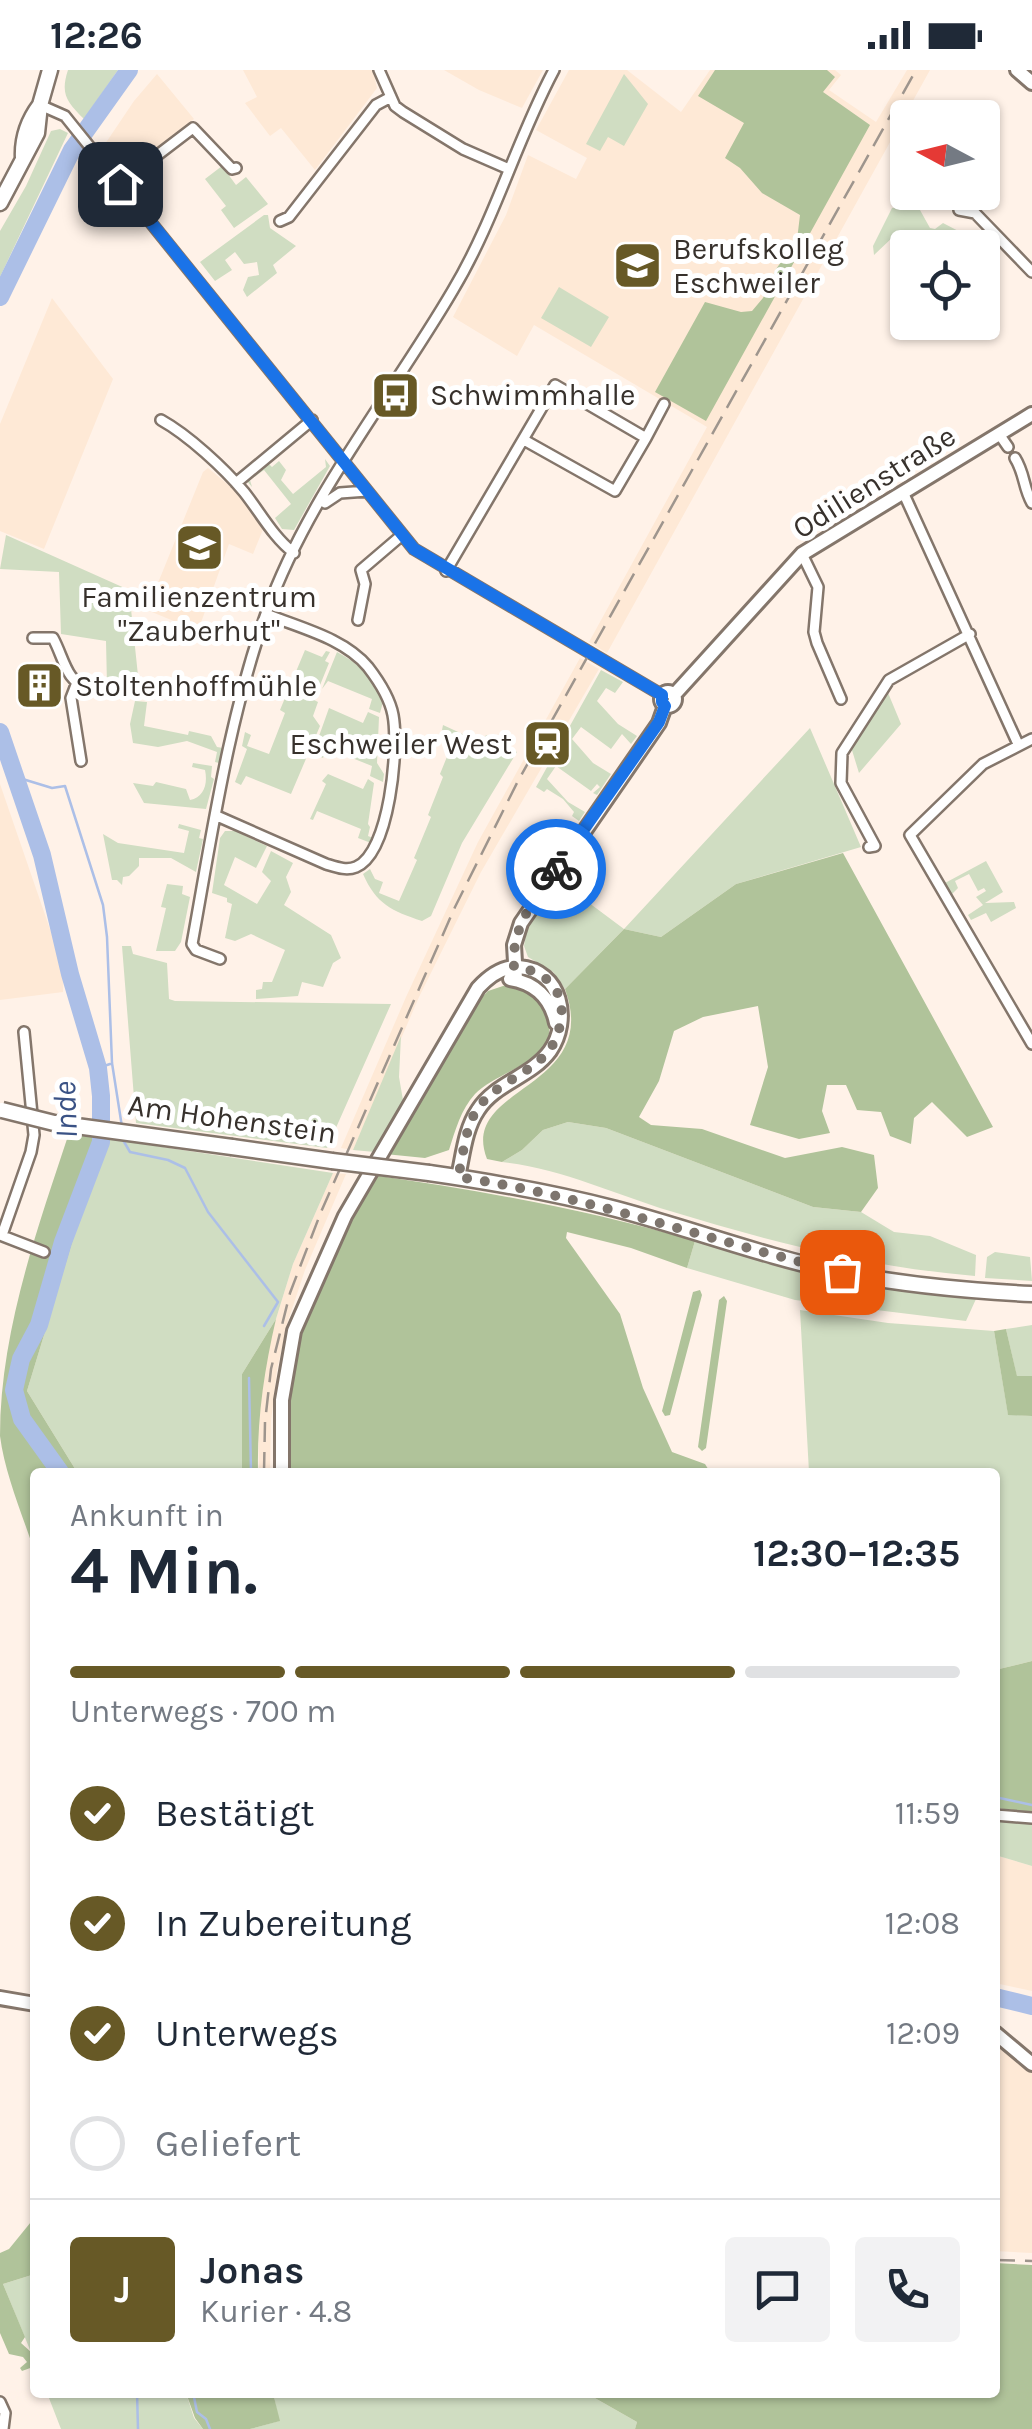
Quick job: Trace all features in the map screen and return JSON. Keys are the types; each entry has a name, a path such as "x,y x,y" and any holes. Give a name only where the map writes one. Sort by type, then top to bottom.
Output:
{"main road":[{"path":"0,204 38,133 40,105 50,70"},
{"path":"1017,70 1032,83"},
{"name":"Odilienstraße","path":"515,973 514,944 521,923 659,722 667,699 802,554 1032,414"},
{"path":"282,1468 282,1400 294,1331 346,1216 483,982 503,969 515,973 532,970 552,985 561,1003 558,1036 537,1066 481,1104 470,1123 458,1177"},
{"name":"Am Hohenstein","path":"1,1110 54,1123 532,1188 842,1272 904,1284 1032,1294"},
{"path":"0,1998 30,2003"},
{"path":"1000,2037 1032,2064"}],"street":[{"path":"380,70 391,97 403,112 442,137 509,169"},
{"path":"220,959 196,950 192,944 243,689 266,614 294,552 344,462 456,286 554,70"},
{"path":"280,221 289,217 376,104 391,97"},
{"path":"40,105 64,116 73,126 422,557 667,699"},
{"path":"120,184 193,128 224,163 236,168"},
{"path":"959,210 976,214 1032,272"},
{"path":"446,571 555,385 646,438"},
{"path":"524,440 615,491 664,404"},
{"path":"161,420 179,430 236,483 283,544 294,552"},
{"path":"236,483 312,420"},
{"path":"1000,434 1008,446"},
{"path":"1015,458 1025,474 1024,488 1032,503"},
{"path":"314,516 334,496 367,492"},
{"path":"903,492 1018,744"},
{"path":"358,620 365,584 361,570 402,535"},
{"path":"802,554 818,587 814,632 841,699"},
{"path":"217,816 343,869 367,859 384,826 394,730 386,697 366,665 348,649 266,614"},
{"path":"869,847 874,846 841,783 842,753 890,680 970,634"},
{"path":"33,638 53,638 76,685 243,689"},
{"path":"76,685 71,698 81,761"},
{"path":"1032,739 983,764 910,835 1032,1044"},
{"path":"24,1032 34,1135 1,1235 44,1252"},
{"path":"1000,1815 1032,1818"},
{"path":"0,2402 4,2413 2,2426"}],"shaded area":[{"path":"243,70 373,70 377,88 315,170 281,128 270,136 245,103 257,97"},
{"path":"444,70 543,70 522,108"},
{"name":"Berufskolleg Eschweiler","path":"569,70 627,70 681,112 710,70 835,70 841,75 829,90 876,122 907,70 930,70 913,100 890,100 890,142 607,653 589,642 707,427 534,325 517,356 453,317 506,215 528,155 576,179 587,158 536,130"},
{"path":"157,74 194,119 131,169 121,169 103,147"},
{"path":"52,298 113,379 44,549 0,531 0,424"},
{"name":"Familienzentrum \"Zauberhut\"","path":"208,468 237,492 264,527 253,554 229,544 198,631 147,610 203,472"},
{"path":"580,658 599,669 481,872 419,997 353,1150 341,1148 478,842"},
{"path":"0,784 64,970 63,992 0,1000"},
{"path":"333,1173 346,1174 288,1321 277,1370 270,1468 259,1468 258,1420 264,1367 293,1264"},
{"path":"1000,1856 1032,1866 1032,1991 1000,1984"},
{"path":"1000,2042 1032,2070 1032,2253 1000,2251"}],"green space":[{"path":"68,70 118,70 84,119 67,97"},
{"path":"715,70 827,70 835,77 823,92 870,125 706,421 655,392 705,302 741,312 752,311 763,298 776,269 797,240 800,215 762,193 740,168 725,158 744,123 698,96"},
{"path":"624,74 648,104 624,146 608,137 600,151 586,144"},
{"path":"60,129 68,133 0,277 0,231 51,131"},
{"path":"222,166 236,185 246,177 268,204 234,228 221,210 226,206 205,179"},
{"path":"891,210 920,210 930,228 943,223 956,230 890,230 890,240 874,255 873,246"},
{"path":"268,215 270,228 296,246 273,265 277,273 247,297 243,290 248,277 259,275 257,262 244,264 235,252 225,260 232,270 215,281 200,262"},
{"path":"559,287 609,317 591,347 541,318"},
{"path":"325,459 330,466 294,530 282,529 275,518 291,504 264,470 250,480 252,487 246,480 267,462 272,467 279,461 286,470 281,480 293,494 326,467"},
{"path":"6,535 129,590 139,685 107,685 106,641 61,634 59,572 0,569"},
{"path":"305,650 322,657 330,652 325,661 329,663 314,700 318,702 313,716 320,726 291,794 246,776 241,785 235,782 247,749 242,746 245,732 251,735 247,746 269,754 285,713 280,710"},
{"path":"337,652 370,679 383,702 380,713 369,709 372,699 328,681 322,689"},
{"path":"601,670 623,682 615,693 606,688 597,701 618,724 637,736 631,744 622,734 611,749 581,727 572,739 593,763 611,774 597,795 593,793 600,787 597,784 591,791 556,766 547,779 568,802 585,812 579,821 563,799 536,787"},
{"path":"886,688 901,724 859,773 851,747"},
{"path":"135,701 147,702 144,726 211,736 217,747 223,748 219,763 215,762 217,752 187,741 158,747 133,743 130,724"},
{"path":"329,708 363,723 368,712 379,717 377,763 384,774 383,782 370,776 372,766 327,748 323,758 313,753"},
{"path":"443,725 482,743 486,735 517,752 462,843 431,916 422,921 386,905 373,893 363,874 370,869 375,879 383,882 379,893 399,901 417,860 414,858 455,737 442,730"},
{"path":"810,728 861,847 736,884 661,937 624,929"},
{"path":"193,763 212,766 214,779 206,809 144,803 133,783 153,786 156,782 186,789 190,800 199,796 205,785 205,770 192,767"},
{"path":"328,774 363,789 368,779 374,783 368,824 371,843 358,838 361,829 317,811 310,819"},
{"path":"179,824 201,830 199,838 203,839 196,872 171,858 139,858 139,866 123,877 122,885 112,880 103,834 118,843 184,853 189,831 178,828"},
{"path":"225,831 235,831 267,846 256,868 235,857 224,885 257,904 271,881 262,872 271,851 293,863 286,877 291,892 284,905 331,935 341,958 333,963 323,987 302,982 298,996 256,999 256,990 262,989 263,982 272,982 285,950 251,934 235,941 225,938 232,904 212,893 220,838"},
{"path":"843,853 993,1127 967,1137 932,1102 914,1118 911,1144 890,1136 881,1112 857,1110 846,1085 827,1085 822,1111 830,1133 799,1139 750,1125 768,1067 758,1006 703,1017 674,1031 659,1081 639,1117 651,1125 702,1129 785,1158 842,1147 874,1155 878,1188 861,1212 813,1207 606,1128 568,1122 543,1130 502,1162 487,1159 484,1135 492,1116 549,1068 564,1048 571,1023 565,989 624,929 661,937 736,884"},
{"path":"986,861 1003,892 985,903 1014,902 1016,908 991,922 986,913 971,920 968,915 983,905 976,897 986,891 978,891 969,874 955,881 958,888 951,895 945,883"},
{"path":"557,879 624,929 565,989 553,972 528,957 524,946 528,921"},
{"path":"167,884 183,886 182,894 190,897 181,942 175,951 156,951 166,908 161,907"},
{"path":"122,946 131,946 133,954 167,963 169,999 175,1001 391,1004 327,1148 136,1123"},
{"path":"506,985 528,990 544,1007 549,1025 547,1040 540,1051 475,1094 462,1113 449,1150 425,1158 385,1154 476,1003 488,991"},
{"path":"401,1036 399,1077 403,1100 375,1152 353,1150"},
{"path":"568,1122 606,1128 813,1207 861,1212 894,1232 930,1236 976,1255 975,1276 859,1260 783,1243 566,1176 502,1162 543,1130"},
{"path":"69,1133 104,1138 27,1391 75,1468 30,1468 30,1538 0,1436 13,1320"},
{"path":"104,1138 333,1173 293,1264 276,1319 242,1374 242,1468 75,1468 27,1391"},
{"path":"373,1175 536,1202 695,1241 687,1268 631,1248 567,1232 566,1238 620,1314 643,1388 672,1452 708,1468 287,1468 287,1403 296,1343 316,1284"},
{"path":"695,1241 834,1277 976,1299 966,1321 795,1300 687,1268"},
{"path":"995,1252 1030,1257 1032,1281 985,1278 987,1257"},
{"path":"700,1290 702,1295 670,1415 665,1416 662,1411 693,1292"},
{"path":"724,1296 727,1301 706,1448 702,1451 698,1447 719,1300"},
{"path":"800,1310 888,1323 994,1331 1008,1414 1032,1416 1032,1661 1000,1669 1000,1468 809,1468"},
{"path":"276,1319 262,1395 258,1468 242,1468 242,1374"},
{"path":"1032,1325 1032,1376 1017,1377 1006,1329"},
{"path":"1006,1329 1017,1376 1032,1376 1032,1416 1008,1415 994,1331"},
{"path":"1032,1661 1032,1812 1000,1809 1000,1669"},
{"path":"1000,1821 1032,1824 1032,1866 1000,1856"},
{"path":"30,2223 30,2276 3,2284 25,2337 21,2343 30,2351 30,2368 22,2371 20,2368 27,2362 9,2354 0,2333 0,2253 9,2249"},
{"path":"1000,2263 1032,2265 1032,2429 635,2429 637,2422 595,2398 1000,2398"},
{"path":"30,2276 30,2350 3,2284"},
{"path":"49,2398 188,2398 194,2418 203,2429 61,2429"},
{"path":"188,2398 274,2398 280,2421 250,2429 203,2429"},
{"path":"274,2398 595,2398 637,2422 635,2429 250,2429 279,2421"}],"waterway":[{"name":"Inde","path":"0,297 72,150 129,70"},
{"name":"Inde","path":"0,732 42,855 70,974 98,1068 101,1096 101,1142 63,1242 39,1325 21,1359 14,1390 22,1419 57,1468"},
{"path":"16,777 52,788 65,786 103,905 112,1063 122,1127"},
{"path":"98,1068 110,1064"},
{"path":"123,1140 130,1152 185,1168 208,1212 278,1302 264,1326"},
{"path":"249,1378 251,1468"},
{"path":"1000,1798 1032,1805"},
{"name":"Inde","path":"1000,1998 1032,2006"},
{"path":"137,2398 138,2429"},
{"path":"194,2398 197,2412 210,2429"}],"railway":[{"path":"264,1468 271,1369 290,1293 321,1212 455,907 518,781 916,70"},
{"path":"1000,2260 1032,2261"}],"way so far":[{"path":"556,869 521,923 513,955 514,967 539,974 558,994 562,1014 558,1036 537,1066 481,1104 470,1123 458,1177 532,1188 842,1272"}],"place":[{"name":"Berufskolleg Eschweiler","path":"638,266"},
{"name":"Schwimmhalle","path":"395,395"},
{"name":"Familienzentrum \"Zauberhut\"","path":"199,548"},
{"name":"Stoltenhoffmühle","path":"40,686"},
{"name":"Eschweiler West","path":"547,744"}],"route":[{"path":"120,184 422,557 662,695 665,706 659,722 556,869"}]}
